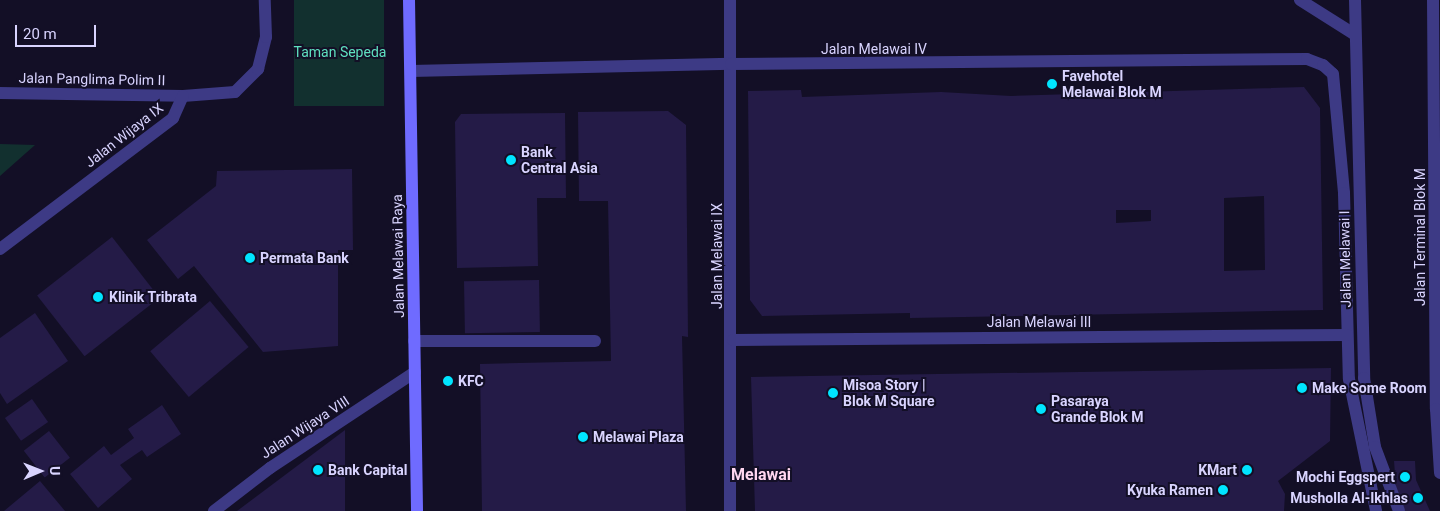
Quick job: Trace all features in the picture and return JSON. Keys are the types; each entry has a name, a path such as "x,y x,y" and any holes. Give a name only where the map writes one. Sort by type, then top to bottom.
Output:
{"main road":[{"name":"Jalan Melawai Raya","path":"409,0 417,511"}],"street":[{"path":"183,96 235,92 258,69 266,37 265,0"},
{"name":"Jalan Melawai IX","path":"730,0 732,340 730,511"},
{"path":"1300,0 1354,34"},
{"name":"Jalan Melawai I","path":"1355,0 1354,34 1364,378 1375,446 1399,511"},
{"name":"Jalan Terminal Blok M","path":"1433,0 1436,408 1440,473"},
{"name":"Jalan Melawai IV","path":"411,71 731,64 1307,59 1333,74"},
{"name":"Jalan Melawai I","path":"1333,74 1344,193 1346,335 1349,380 1376,511"},
{"name":"Jalan Panglima Polim II","path":"0,92 183,96"},
{"name":"Jalan Wijaya IX","path":"0,249 173,118 183,96"},
{"name":"Jalan Melawai III","path":"732,340 1346,335"},
{"path":"414,341 595,341"},
{"name":"Jalan Wijaya VIII","path":"214,511 270,468 415,372"}],"green space":[{"name":"Taman Sepeda","path":"294,0 384,0 384,106 294,106"},
{"path":"0,144 35,145 0,176"}],"building":[{"path":"1304,87 1320,108 1323,310 910,318 910,313 762,316 750,300 748,91 801,90 802,97 941,92 1011,96","holes":["1264,196 1265,270 1224,271 1224,198","1116,210 1151,210 1151,221 1116,223"]},
{"path":"668,111 686,125 688,337 682,336 686,511 482,511 480,364 611,361 608,201 579,201 578,112"},
{"name":"Bank Central Asia","path":"565,113 566,198 537,198 538,266 457,268 455,122 461,114"},
{"name":"Permata Bank","path":"352,169 353,250 338,250 338,346 263,352 194,266 178,279 147,240 216,186 217,171"},
{"name":"Klinik Tribrata","path":"112,237 159,298 85,356 37,295"},
{"path":"539,280 540,332 465,333 464,281"},
{"path":"210,301 249,347 189,397 150,351"},
{"path":"35,313 68,361 7,404 0,393 0,338"},
{"name":"Pasaraya Grande Blok M","path":"1331,368 1330,441 1278,481 1285,494 1284,511 755,511 751,377"},
{"path":"32,399 48,422 21,441 5,418"},
{"path":"162,405 181,434 147,457 142,450 120,465 132,479 98,508 70,474 104,446 111,455 134,438 128,429"},
{"name":"Bank Capital","path":"345,430 345,511 237,511"},
{"path":"49,431 70,458 45,477 24,451"},
{"path":"1394,461 1415,461 1416,480 1430,511 1405,511 1396,488"},
{"path":"40,481 65,511 4,511"}],"place":[{"name":"Favehotel Melawai Blok M","path":"1052,84"},
{"name":"Bank Central Asia","path":"511,160"},
{"name":"Permata Bank","path":"250,258"},
{"name":"Klinik Tribrata","path":"98,297"},
{"name":"KFC","path":"448,381"},
{"name":"Make Some Room","path":"1302,388"},
{"name":"Misoa Story | Blok M Square","path":"833,393"},
{"name":"Pasaraya Grande Blok M","path":"1041,409"},
{"name":"Melawai Plaza","path":"583,437"},
{"name":"Bank Capital","path":"318,470"},
{"name":"KMart","path":"1247,470"},
{"name":"Mochi Eggspert","path":"1405,477"},
{"name":"Kyuka Ramen","path":"1223,490"},
{"name":"Musholla Al-Ikhlas","path":"1418,498"}],"district":[{"name":"Melawai","path":"761,475"}]}
